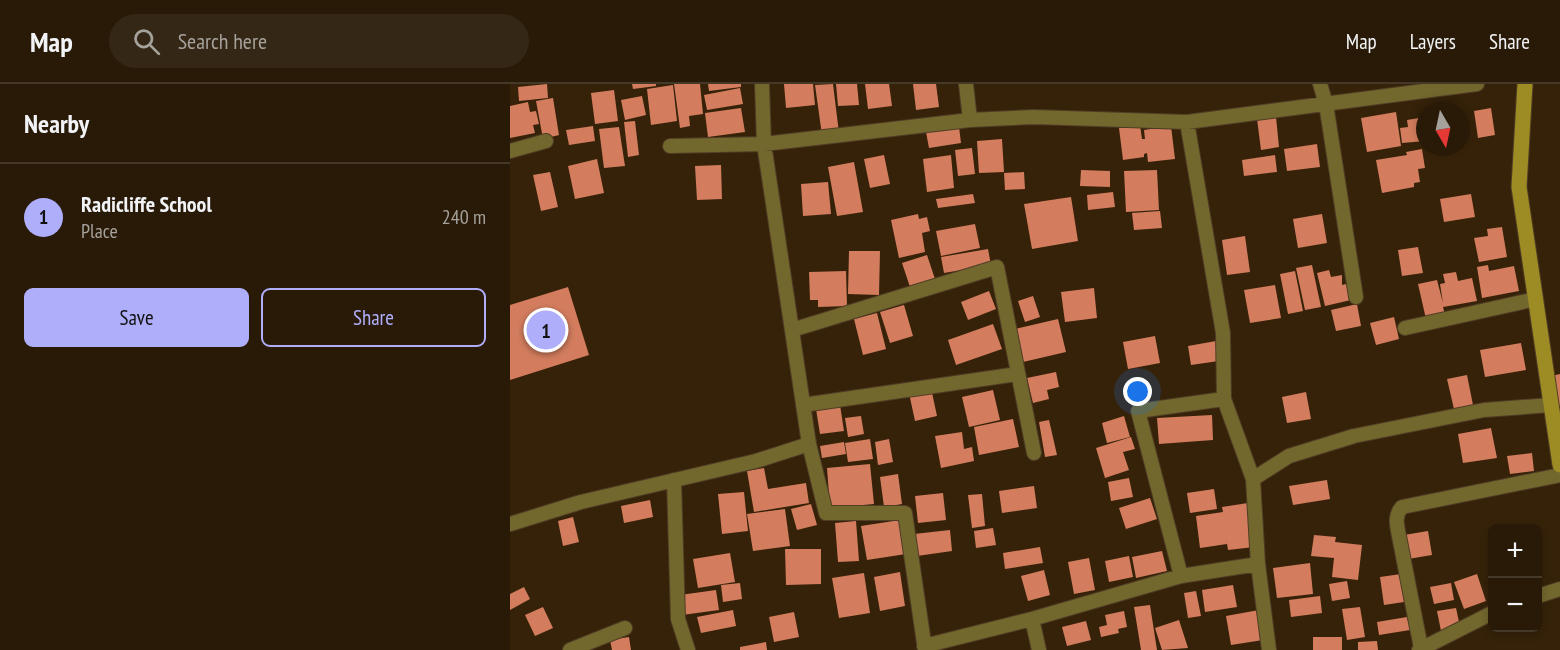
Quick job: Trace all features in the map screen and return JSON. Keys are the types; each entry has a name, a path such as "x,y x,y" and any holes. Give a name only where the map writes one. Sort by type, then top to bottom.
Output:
{"street":[{"path":"762,84 764,144 809,444 826,513 906,513 925,648 1180,576 1258,564"},
{"path":"966,84 970,120"},
{"path":"1320,84 1326,104 1356,297"},
{"path":"670,146 764,144 970,120 1034,117 1187,122 1477,84"},
{"path":"1525,84 1519,188 1560,465"},
{"path":"1187,122 1223,333 1224,399 1253,479 1258,564 1269,650"},
{"path":"510,151 546,141"},
{"path":"792,330 997,267 1034,453"},
{"path":"1405,328 1536,299"},
{"path":"803,405 1018,374"},
{"path":"1180,576 1138,411 1224,399"},
{"path":"1253,479 1289,456 1354,436 1484,410 1551,405"},
{"path":"510,524 581,502 756,461 809,444"},
{"path":"1488,615 1420,649 1396,519 1398,512 1402,507 1560,475"},
{"path":"674,480 678,619 688,650"},
{"path":"1542,595 1560,589"},
{"path":"1032,619 1039,650"},
{"path":"570,650 625,628"}],"building":[{"path":"547,84 548,98 519,101 518,87"},
{"path":"632,84 656,84 656,86 633,89"},
{"path":"674,84 700,84 703,114 689,116 690,126 680,128"},
{"path":"708,84 741,84 741,87 709,91"},
{"path":"784,84 813,84 815,105 786,108"},
{"path":"833,84 839,133 822,135 815,85"},
{"path":"836,84 857,84 859,105 838,106"},
{"path":"865,84 889,84 892,106 868,109"},
{"path":"913,84 936,84 939,107 916,110"},
{"path":"673,85 677,121 651,125 647,89"},
{"path":"740,88 743,104 707,110 704,95"},
{"path":"614,90 618,121 595,124 591,93"},
{"path":"642,96 646,115 625,120 621,100"},
{"path":"553,98 559,135 543,139 536,101"},
{"path":"528,102 530,112 536,111 539,124 533,125 535,133 510,138 510,106"},
{"path":"741,108 745,132 708,137 705,113"},
{"path":"1491,108 1495,135 1478,138 1474,111"},
{"path":"1396,112 1401,146 1367,152 1361,118"},
{"path":"1276,117 1279,147 1261,150 1257,119"},
{"path":"1416,118 1416,142 1402,143 1400,128 1408,127 1407,120"},
{"path":"635,121 639,155 628,157 624,122"},
{"path":"1140,125 1142,139 1145,139 1144,130 1171,126 1175,159 1148,162 1147,153 1144,157 1123,160 1119,128"},
{"path":"593,126 595,141 569,145 566,130"},
{"path":"619,127 625,166 604,168 599,129"},
{"path":"959,127 961,143 929,148 926,132"},
{"path":"1002,139 1004,172 979,173 977,141"},
{"path":"1317,144 1320,167 1287,171 1284,149"},
{"path":"972,148 975,174 958,176 955,150"},
{"path":"1416,150 1416,156 1423,156 1425,168 1418,169 1420,182 1414,183 1414,187 1382,193 1376,160 1407,155 1406,152"},
{"path":"884,155 890,184 870,188 864,159"},
{"path":"951,155 954,188 927,192 923,159"},
{"path":"1275,155 1277,172 1244,176 1242,160"},
{"path":"597,159 604,193 575,199 568,166"},
{"path":"854,162 863,212 837,216 828,167"},
{"path":"721,165 722,199 697,200 695,166"},
{"path":"1081,170 1110,171 1110,187 1080,186"},
{"path":"1157,170 1159,210 1126,212 1124,171"},
{"path":"550,172 558,207 541,211 533,175"},
{"path":"1024,172 1025,189 1005,190 1004,173"},
{"path":"828,182 831,214 803,216 801,184"},
{"path":"1113,192 1115,207 1088,210 1087,195"},
{"path":"973,194 975,203 938,208 936,199"},
{"path":"1471,194 1475,217 1444,222 1440,199"},
{"path":"1071,197 1078,241 1032,249 1024,204"},
{"path":"1160,211 1162,228 1134,230 1132,213"},
{"path":"918,214 919,219 927,217 930,231 922,233 925,252 899,258 891,220"},
{"path":"1322,214 1327,243 1298,248 1293,219"},
{"path":"975,224 980,248 941,256 936,231"},
{"path":"1502,227 1507,257 1479,262 1474,238 1488,236 1487,229"},
{"path":"1245,236 1250,272 1227,275 1222,240"},
{"path":"1418,247 1423,273 1402,276 1398,250"},
{"path":"988,249 991,265 944,273 941,257"},
{"path":"849,251 880,251 879,295 848,294"},
{"path":"927,255 935,279 910,287 902,263"},
{"path":"1312,265 1321,307 1305,310 1296,268"},
{"path":"1488,265 1489,271 1514,266 1519,291 1482,298 1477,267"},
{"path":"1329,270 1331,277 1342,275 1342,285 1346,284 1351,300 1325,306 1317,273"},
{"path":"846,271 847,306 818,307 818,300 810,300 809,272"},
{"path":"1295,271 1303,311 1288,314 1280,274"},
{"path":"1456,272 1458,281 1472,278 1477,301 1443,307 1445,315 1426,319 1418,284 1437,280 1443,303 1440,284 1445,283 1443,274"},
{"path":"1275,285 1281,318 1250,323 1244,290"},
{"path":"568,287 589,355 510,380 510,305"},
{"path":"1094,288 1097,318 1065,322 1061,292"},
{"path":"989,291 996,309 968,320 961,302"},
{"path":"1033,296 1040,317 1025,322 1018,301"},
{"path":"1357,304 1361,326 1336,331 1331,310"},
{"path":"904,305 913,336 890,343 880,312"},
{"path":"877,313 886,349 863,355 854,319"},
{"path":"1394,317 1399,339 1376,345 1370,323"},
{"path":"1058,319 1066,352 1023,362 1015,329"},
{"path":"993,324 1002,349 956,365 948,340"},
{"path":"1155,336 1160,363 1128,369 1123,342"},
{"path":"1216,341 1219,361 1191,365 1188,346"},
{"path":"1521,343 1526,370 1485,377 1480,350"},
{"path":"1056,372 1059,387 1047,390 1049,399 1033,403 1027,378"},
{"path":"1560,374 1560,406 1556,406 1551,376"},
{"path":"1467,375 1473,405 1454,409 1447,379"},
{"path":"931,388 937,416 915,421 909,393"},
{"path":"993,390 1000,420 969,427 962,397"},
{"path":"1306,392 1311,419 1287,423 1282,397"},
{"path":"840,405 844,431 820,434 816,409"},
{"path":"1212,415 1213,440 1159,444 1157,418"},
{"path":"861,416 864,434 848,437 845,418"},
{"path":"1124,416 1130,437 1107,443 1102,423"},
{"path":"1013,419 1019,447 979,455 974,427"},
{"path":"1049,420 1057,455 1045,457 1039,422"},
{"path":"1491,428 1497,458 1463,463 1458,434"},
{"path":"962,432 964,449 972,447 974,461 941,468 935,436"},
{"path":"1131,437 1135,449 1123,452 1129,470 1105,478 1096,448"},
{"path":"870,439 873,459 848,462 845,443"},
{"path":"889,439 893,462 878,465 875,442"},
{"path":"844,442 846,454 822,458 820,446"},
{"path":"1532,453 1534,471 1510,474 1507,456"},
{"path":"870,464 874,504 830,508 827,468"},
{"path":"764,468 768,489 806,483 809,503 754,512 747,471"},
{"path":"898,474 902,504 884,507 880,477"},
{"path":"1129,478 1133,497 1111,501 1108,482"},
{"path":"1327,480 1330,499 1293,505 1289,486"},
{"path":"1034,486 1037,508 1002,513 999,491"},
{"path":"1214,489 1217,509 1190,513 1187,493"},
{"path":"744,492 748,531 722,534 718,494"},
{"path":"943,493 946,520 918,523 915,496"},
{"path":"982,494 985,526 972,528 968,495"},
{"path":"1150,498 1157,519 1126,529 1119,508"},
{"path":"650,500 653,517 624,523 621,506"},
{"path":"1248,503 1254,547 1228,550 1226,537 1227,544 1200,548 1196,516 1223,512 1222,507"},
{"path":"811,504 817,525 797,530 791,509"},
{"path":"785,509 790,546 753,551 747,514"},
{"path":"573,517 579,542 563,546 558,521"},
{"path":"900,520 906,554 867,560 861,526"},
{"path":"856,521 859,561 838,562 835,523"},
{"path":"993,528 996,545 976,548 974,531"},
{"path":"950,530 952,551 917,556 914,534"},
{"path":"1428,531 1432,555 1408,559 1404,535"},
{"path":"1314,535 1336,537 1335,542 1362,545 1358,580 1332,577 1334,558 1311,556"},
{"path":"1040,547 1043,563 1005,569 1003,553"},
{"path":"785,549 821,549 821,584 786,585"},
{"path":"1162,551 1167,571 1136,578 1132,557"},
{"path":"730,553 735,582 698,588 693,559"},
{"path":"1129,556 1133,577 1109,582 1105,561"},
{"path":"1089,558 1095,590 1074,594 1068,562"},
{"path":"1310,563 1313,594 1277,598 1273,568"},
{"path":"1044,570 1050,595 1028,601 1021,576"},
{"path":"900,572 905,606 880,611 874,577"},
{"path":"864,573 870,613 839,618 832,578"},
{"path":"1401,574 1404,602 1384,605 1380,577"},
{"path":"1477,574 1486,601 1464,609 1454,582"},
{"path":"1347,581 1350,598 1332,601 1329,584"},
{"path":"740,583 742,599 723,602 721,585"},
{"path":"1451,583 1454,600 1434,604 1430,587"},
{"path":"1233,585 1237,607 1205,612 1202,590"},
{"path":"524,587 530,599 510,610 510,594"},
{"path":"716,590 719,610 682,615 680,595"},
{"path":"1196,591 1201,616 1188,618 1184,593"},
{"path":"1320,596 1322,613 1291,617 1289,600"},
{"path":"1150,605 1157,650 1141,650 1134,607"},
{"path":"543,607 553,628 535,636 525,615"},
{"path":"1360,607 1365,637 1347,640 1342,609"},
{"path":"1456,608 1459,622 1441,631 1437,611"},
{"path":"733,610 736,626 701,633 697,617"},
{"path":"1259,610 1263,640 1231,645 1226,616"},
{"path":"1124,611 1127,627 1118,629 1119,633 1101,637 1099,627 1107,625 1105,615"},
{"path":"794,612 799,637 774,642 769,617"},
{"path":"1407,617 1410,630 1379,635 1377,622"},
{"path":"1179,620 1188,648 1162,650 1155,628"},
{"path":"1086,621 1091,640 1067,646 1062,627"},
{"path":"629,637 631,650 612,650 610,640"},
{"path":"1313,637 1342,637 1342,650 1313,650"},
{"path":"1377,641 1378,650 1358,650 1358,642"},
{"path":"766,642 767,650 740,650 740,647"}],"place":[{"name":"Radicliffe School","path":"546,330"}]}
